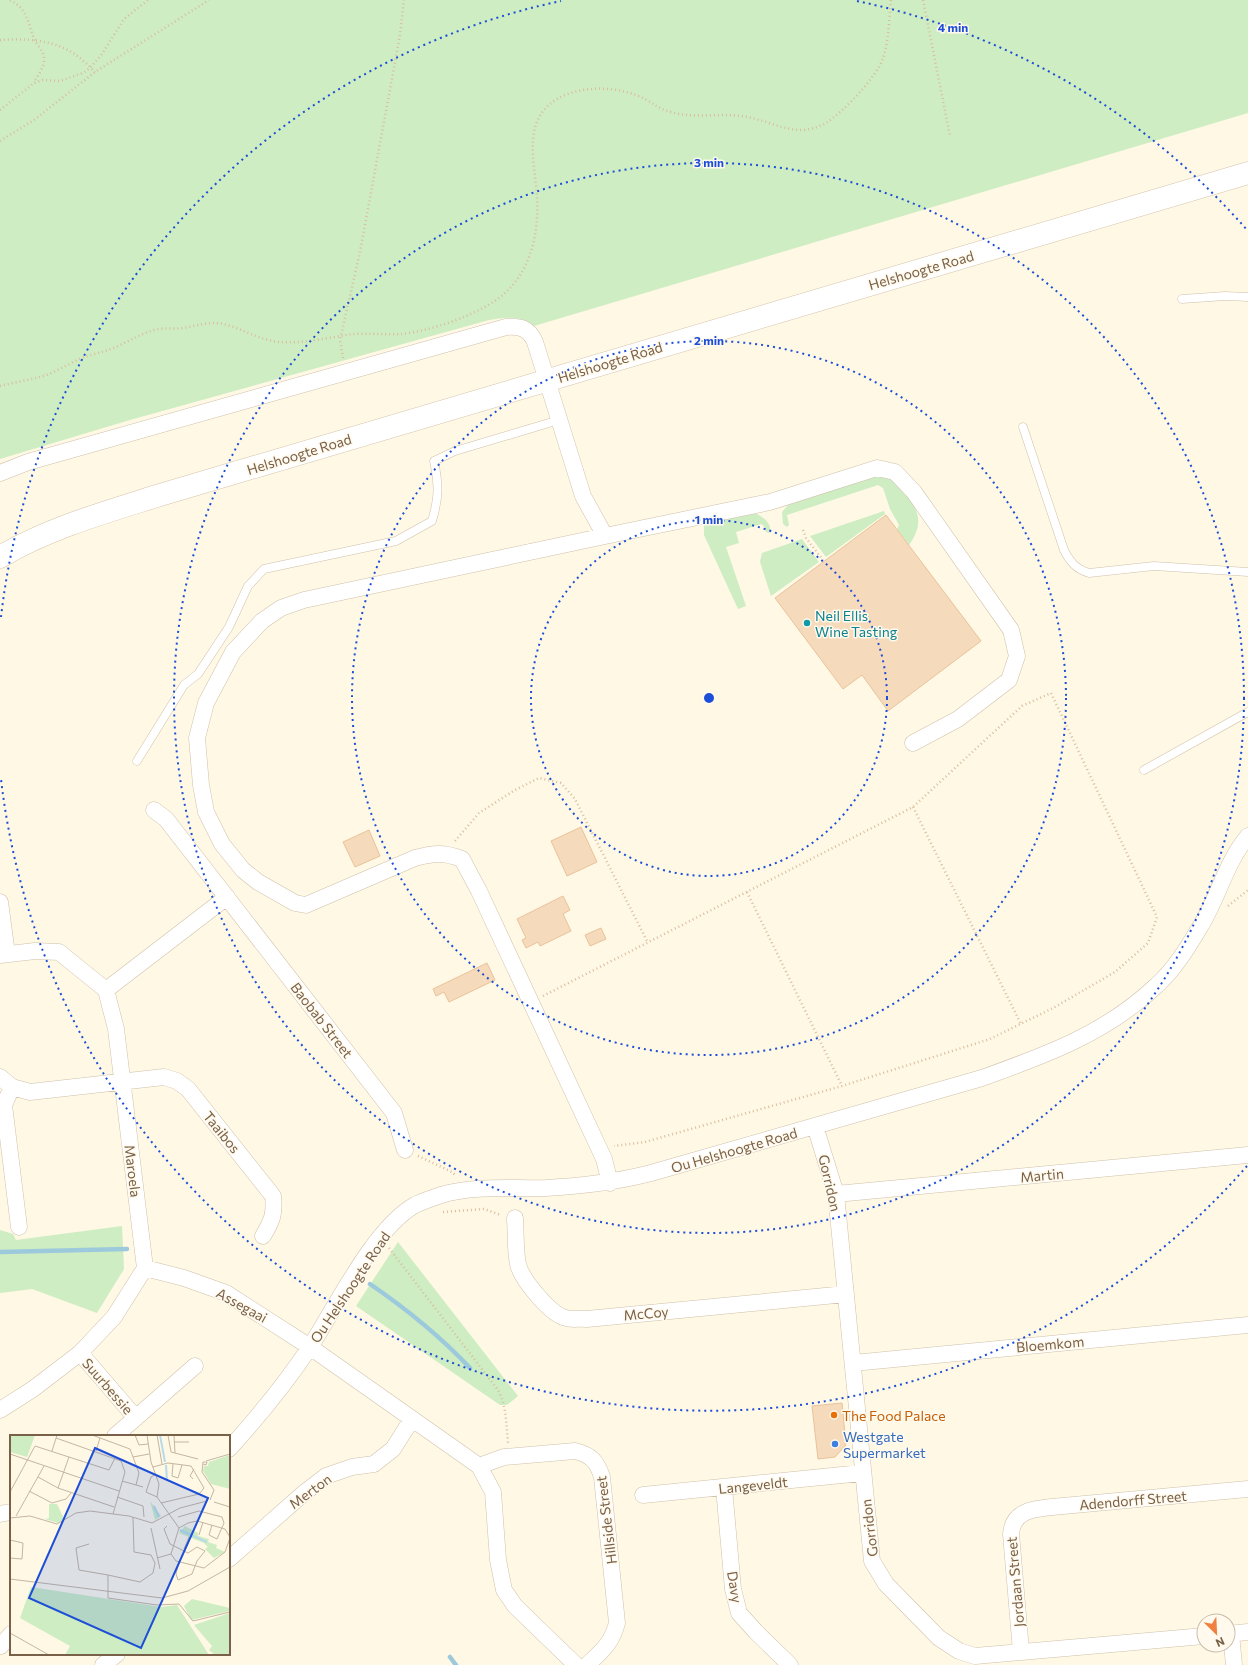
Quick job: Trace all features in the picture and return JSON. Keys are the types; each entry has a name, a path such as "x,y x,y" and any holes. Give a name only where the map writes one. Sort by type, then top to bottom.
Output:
{"main road":[{"name":"Helshoogte Road","path":"0,557 14,549 82,519 1248,173"}],"street":[{"path":"0,473 28,462 345,372 506,327 516,327 527,330 532,335 583,496 605,536"},
{"path":"610,1183 604,1159 470,872 462,859 449,854 434,853 415,858 306,905 295,903 258,882 243,870 222,844 206,812 201,785 197,738 206,703 233,652 262,621 281,608 304,600 770,502 877,468 895,472 914,492 1011,630 1017,656 1009,680 958,719 913,744"},
{"name":"Baobab Street","path":"154,810 166,819 394,1113 405,1150"},
{"name":"Ou Helshoogte Road","path":"230,1448 258,1416 310,1347 375,1245 401,1215 416,1205 441,1195 464,1190 547,1188 610,1183 651,1174 982,1078 1034,1060 1097,1031 1158,985 1178,961 1212,907 1234,857 1248,836"},
{"path":"0,902 3,954 58,952 106,990 227,897"},
{"name":"Maroela","path":"106,990 116,1029 121,1082 145,1268"},
{"name":"Taaibos","path":"6,1082 30,1092 164,1077 177,1082 188,1089 273,1196 275,1210 263,1236"},
{"path":"6,1082 4,1105 19,1227"},
{"name":"Gorridon","path":"815,1126 836,1194 862,1473 872,1561 886,1584 939,1638 959,1651 975,1656 1196,1637"},
{"name":"Martin","path":"836,1194 1248,1155"},
{"name":"McCoy","path":"515,1218 518,1265 540,1298 553,1312 565,1318 587,1319 846,1294"},
{"path":"0,1410 33,1390 80,1353 114,1317 145,1268"},
{"name":"Assegaai","path":"145,1268 184,1278 226,1293 310,1347"},
{"name":"Bloemkom","path":"852,1363 1248,1325"},
{"path":"310,1347 479,1466 493,1492 498,1560 504,1590 515,1606 576,1665"},
{"name":"Suurbessie","path":"80,1353 136,1418"},
{"name":"Suurbessie","path":"116,1435 195,1366"},
{"name":"Merton","path":"230,1558 326,1476 352,1467 374,1464 392,1449 412,1419"},
{"name":"Hillside Street","path":"479,1466 510,1457 575,1451 586,1454 594,1459 598,1466 602,1477 617,1624 614,1636 605,1648 587,1665"},
{"name":"Langeveldt","path":"643,1495 862,1473"},
{"name":"Davy","path":"724,1488 734,1588 739,1613 790,1665"},
{"name":"Adendorff Street","path":"1019,1515 1032,1510 1052,1507 1248,1489"},
{"path":"0,1514 10,1512"},
{"name":"Jordaan Street","path":"1019,1515 1011,1526 1011,1541 1021,1651"},
{"path":"0,1628 10,1624"},
{"path":"1236,1633 1248,1632"},
{"path":"1232,1653 1234,1665"},
{"path":"104,1665 115,1655"}],"lane":[{"path":"1182,299 1225,296 1248,298"},
{"path":"137,761 184,685 198,674 229,627 248,586 264,569 396,541 432,521 438,500 438,479 434,461 455,451 559,420"},
{"path":"1023,427 1064,550 1071,564 1080,570 1089,573 1154,566 1248,572"},
{"path":"1144,770 1248,712"}],"path":[{"path":"10,0 21,6 26,15 35,41 43,54 44,64 34,83"},
{"path":"0,110 34,83 43,80 56,81 67,79 83,73 90,68 104,50 118,25 129,14 148,0"},
{"path":"0,141 34,120 94,72 209,0"},
{"path":"345,372 341,336 360,252 400,35 404,0"},
{"path":"0,386 48,374 81,358 108,350 163,328 183,328 215,322 229,325 266,340 281,342 341,336 419,331 473,313 490,305 506,292 529,258 535,239 537,199 532,149 535,127 542,112 558,99 572,93 588,90 615,90 636,95 658,107 676,114 695,116 744,116 797,130 814,128 830,120 878,71 886,47 891,0"},
{"path":"923,0 950,136"},
{"path":"0,40 35,41 62,47 73,53 94,72"},
{"path":"803,530 806,538 823,560"},
{"path":"531,1002 913,807 1022,706 1051,693 1157,917 1148,942 1115,972 1054,1008 990,1039 842,1086 645,1142 615,1146 595,1140"},
{"path":"449,854 457,837 479,813 515,790 539,778 561,783 575,799 648,943"},
{"path":"913,807 1021,1024"},
{"path":"747,892 842,1086"},
{"path":"405,1150 452,1172 457,1177"},
{"path":"438,1212 484,1209 515,1218"},
{"path":"389,1248 498,1390 503,1400 505,1410 510,1457"}],"green space":[{"path":"0,0 1248,0 1248,113 534,326 529,322 518,318 489,320 130,420 0,459"},
{"path":"875,476 893,478 916,509 918,526 909,545 897,529 899,525 890,509 883,488 878,485 787,515 789,525 787,527 783,524 782,512 788,505"},
{"path":"884,511 885,514 826,557 810,536"},
{"path":"753,512 766,520 770,526 769,533 766,532 764,526 761,524 736,532 739,543 726,547 746,606 738,609 704,535 704,522"},
{"path":"802,539 819,562 771,596 760,562 762,553"},
{"path":"122,1226 124,1269 97,1313 32,1289 0,1293 0,1230 13,1234 16,1240"},
{"path":"398,1242 518,1396 507,1405 500,1405 356,1306"}],"building":[{"path":"886,515 981,641 888,711 862,675 843,689 775,598"},
{"path":"581,827 597,862 567,876 551,841"},
{"path":"369,830 380,856 355,867 343,842"},
{"path":"563,896 570,910 563,914 571,931 540,946 538,942 526,948 522,940 526,938 517,919"},
{"path":"601,928 606,939 590,946 585,935"},
{"path":"487,963 495,980 449,1002 444,992 436,996 433,989"},
{"path":"842,1403 846,1445 835,1457 818,1459 812,1406"}],"waterway":[{"path":"0,1252 127,1249"},
{"path":"370,1284 423,1323 470,1368"},
{"path":"450,1657 456,1665"}],"place":[{"name":"Neil Ellis Wine Tasting","path":"807,623"},
{"name":"The Food Palace","path":"834,1415"},
{"name":"Westgate Supermarket","path":"835,1444"}]}
